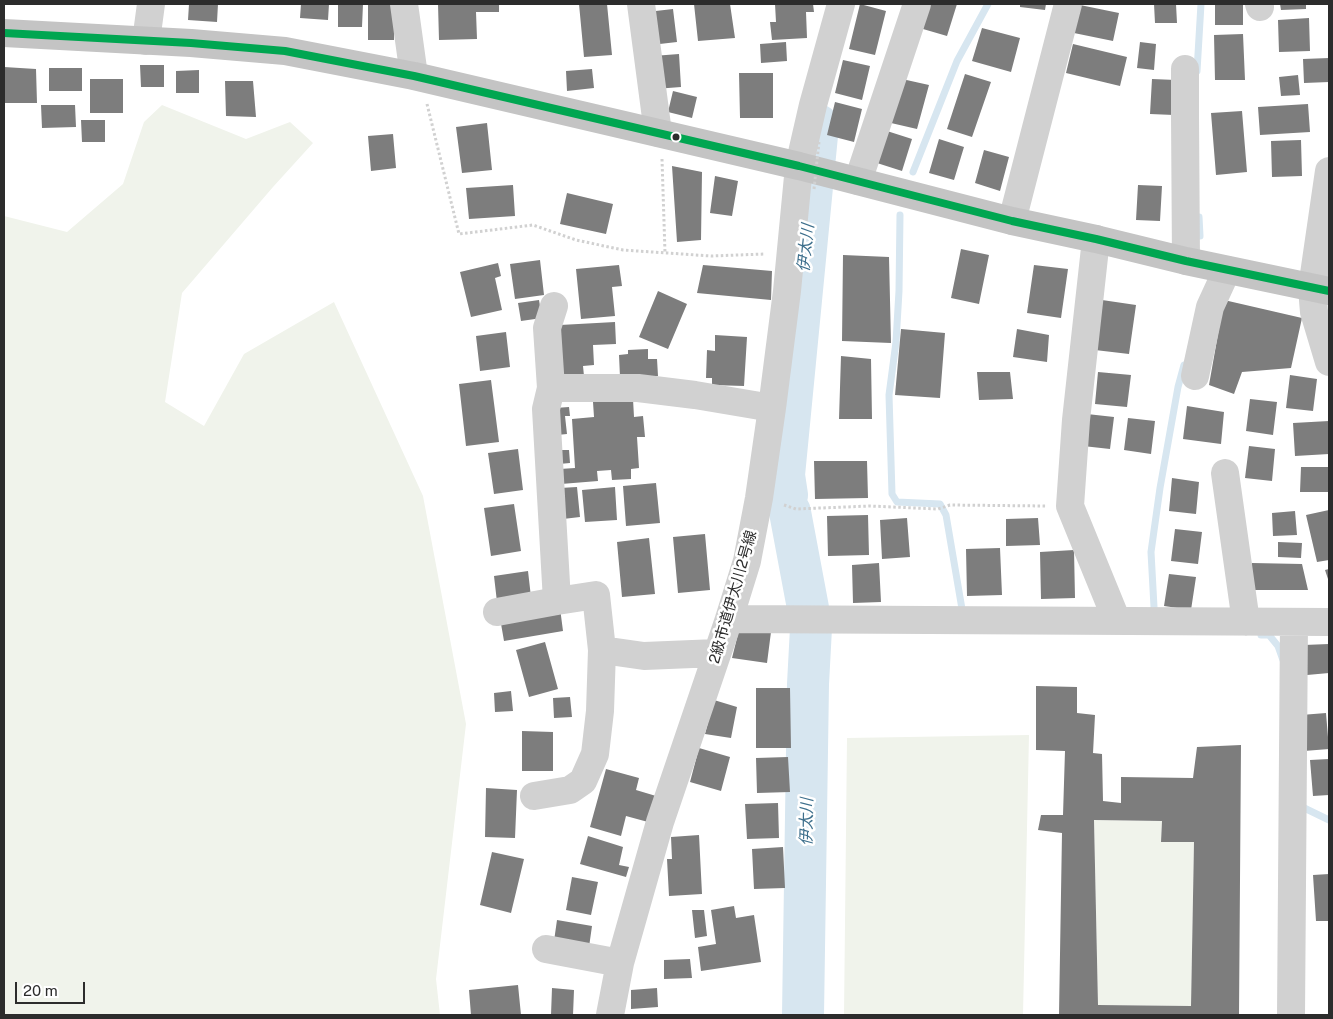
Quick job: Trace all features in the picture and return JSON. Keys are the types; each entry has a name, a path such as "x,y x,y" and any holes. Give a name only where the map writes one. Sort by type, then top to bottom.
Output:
{"main road":[{"path":"4,33 285,51 417,77 658,133 811,174 858,181 1012,221 1321,290"}],"street":[{"path":"146,41 151,4"},
{"path":"404,4 417,77"},
{"path":"641,4 658,133"},
{"name":"2級市道伊太川2号線","path":"610,1015 620,963 660,822 747,561 759,498 772,408 790,253 811,174 813,105 841,4"},
{"path":"858,181 917,4"},
{"path":"1012,221 1068,4"},
{"path":"1185,68 1186,261"},
{"path":"1329,171 1321,290 1314,312 1329,362"},
{"path":"1096,239 1076,420 1070,506 1116,621"},
{"path":"1195,376 1210,307 1226,270"},
{"path":"554,306 548,328 551,388 546,409 557,601"},
{"path":"551,388 638,388 696,395 772,408"},
{"path":"1225,473 1246,622"},
{"path":"497,612 596,595 602,650 600,711 595,754 583,781 570,790 534,796"},
{"path":"729,619 1329,622"},
{"path":"1291,1015 1294,622"},
{"path":"602,650 644,656 717,653"},
{"path":"546,949 620,963"}],"path":[{"path":"417,77 459,234 533,225 576,240 623,250 711,256 790,253"},
{"path":"658,133 662,149 665,253"},
{"path":"811,174 819,142"},
{"path":"759,498 796,509 870,506 938,509 950,505 1070,506"}],"shaded area":[{"path":"162,105 246,139 290,122 313,143 182,293 165,402 204,426 244,354 334,302 423,496 466,724 436,979 440,1015 4,1015 4,216 67,232 123,184 144,122"},
{"path":"1029,735 1023,1015 844,1015 847,738"},
{"path":"1094,820 1162,821 1161,842 1194,842 1191,1006 1098,1005"}],"building":[{"path":"189,4 218,4 217,22 188,20"},
{"path":"301,4 329,4 328,20 300,18"},
{"path":"338,4 363,4 362,27 338,27"},
{"path":"368,4 394,4 394,40 368,40"},
{"path":"438,4 499,4 499,12 476,12 477,39 439,40"},
{"path":"579,4 607,4 612,55 584,57"},
{"path":"694,4 730,4 735,38 698,41"},
{"path":"775,4 813,4 814,12 806,12 807,38 772,40 770,22 776,22"},
{"path":"860,4 886,11 875,55 849,49"},
{"path":"930,4 957,4 947,36 923,29"},
{"path":"1020,4 1046,4 1045,10 1020,7"},
{"path":"1154,4 1176,4 1177,23 1155,23"},
{"path":"1215,4 1243,4 1243,25 1215,25"},
{"path":"1280,4 1306,4 1306,9 1281,10"},
{"path":"1080,5 1119,13 1113,41 1074,33"},
{"path":"673,9 677,42 651,45 647,12"},
{"path":"1309,18 1310,51 1279,52 1278,20"},
{"path":"982,28 1020,38 1011,72 972,61"},
{"path":"1243,34 1245,80 1215,80 1214,35"},
{"path":"786,42 787,61 761,63 760,44"},
{"path":"1140,42 1156,44 1154,70 1137,68"},
{"path":"1073,44 1127,57 1120,86 1066,73"},
{"path":"679,54 681,87 655,89 653,56"},
{"path":"1329,58 1329,82 1304,83 1303,59"},
{"path":"843,60 870,66 862,100 835,93"},
{"path":"140,65 164,65 164,87 141,87"},
{"path":"4,67 36,69 37,103 4,103"},
{"path":"49,68 82,68 82,91 49,91"},
{"path":"592,69 594,88 567,91 566,71"},
{"path":"199,70 199,93 176,93 176,71"},
{"path":"739,73 773,73 773,118 740,118"},
{"path":"965,74 991,82 972,137 947,129"},
{"path":"1298,75 1300,95 1281,96 1279,77"},
{"path":"90,79 123,79 123,113 90,113"},
{"path":"902,79 929,85 917,129 891,123"},
{"path":"1152,79 1176,80 1174,115 1150,114"},
{"path":"225,81 253,81 256,117 226,116"},
{"path":"673,91 697,97 692,118 668,112"},
{"path":"835,102 862,109 854,142 827,135"},
{"path":"1308,104 1310,132 1260,135 1258,107"},
{"path":"41,105 75,105 76,127 42,128"},
{"path":"1242,111 1247,172 1216,175 1211,113"},
{"path":"81,120 105,120 105,142 82,142"},
{"path":"487,123 492,170 462,173 456,127"},
{"path":"887,131 912,139 902,171 877,163"},
{"path":"393,134 396,168 371,171 368,136"},
{"path":"939,139 964,147 954,180 929,173"},
{"path":"1301,140 1302,176 1272,177 1271,141"},
{"path":"984,150 1009,157 1000,191 975,183"},
{"path":"672,166 702,172 701,240 677,242"},
{"path":"715,176 738,181 732,216 710,213"},
{"path":"513,185 515,216 469,219 466,188"},
{"path":"1138,185 1162,186 1160,221 1136,220"},
{"path":"567,193 613,204 606,234 560,224"},
{"path":"961,249 989,255 979,304 951,298"},
{"path":"843,255 889,257 891,343 842,341"},
{"path":"540,260 544,295 515,299 510,264"},
{"path":"498,263 501,276 495,278 502,310 471,317 460,272"},
{"path":"619,265 622,286 612,287 615,316 581,319 576,269"},
{"path":"703,265 772,271 771,300 697,293"},
{"path":"1034,265 1068,269 1061,318 1027,313"},
{"path":"658,291 687,304 668,349 639,337"},
{"path":"539,300 542,318 521,321 518,303"},
{"path":"1102,300 1136,305 1129,354 1095,350"},
{"path":"1224,300 1302,318 1291,368 1242,372 1234,394 1209,385"},
{"path":"615,322 616,344 593,345 594,365 583,366 584,376 563,377 560,325"},
{"path":"901,329 945,333 940,398 895,395"},
{"path":"1017,329 1049,335 1047,362 1013,357"},
{"path":"506,332 510,367 480,371 476,336"},
{"path":"715,335 747,337 744,386 712,385 712,378 706,378 707,350 715,351"},
{"path":"648,349 648,359 657,359 658,376 620,377 619,355 628,354 628,350"},
{"path":"841,356 871,359 872,419 839,419"},
{"path":"977,372 1010,372 1013,399 979,400"},
{"path":"1098,372 1131,375 1127,407 1095,404"},
{"path":"1290,375 1317,379 1313,411 1286,408"},
{"path":"491,380 499,442 466,446 459,384"},
{"path":"633,399 634,417 643,416 645,437 637,437 639,468 631,469 631,479 612,480 611,470 597,471 598,481 561,484 560,469 575,468 572,419 594,417 593,402"},
{"path":"1250,399 1277,402 1273,435 1246,431"},
{"path":"1187,406 1224,412 1221,444 1183,439"},
{"path":"569,407 570,416 565,416 567,434 557,435 555,408"},
{"path":"1087,414 1114,417 1110,449 1083,446"},
{"path":"1128,418 1155,421 1151,454 1124,450"},
{"path":"1329,421 1329,454 1295,456 1293,423"},
{"path":"1249,446 1275,449 1272,481 1245,478"},
{"path":"518,449 523,490 494,494 488,453"},
{"path":"558,450 569,450 570,463 559,464"},
{"path":"814,461 867,461 868,498 815,499"},
{"path":"1301,467 1329,467 1329,492 1300,492"},
{"path":"1172,478 1199,482 1196,514 1169,511"},
{"path":"656,483 660,523 626,526 623,486"},
{"path":"577,487 580,517 563,519 560,488"},
{"path":"615,487 617,520 585,522 582,490"},
{"path":"514,504 521,551 491,556 484,508"},
{"path":"1329,510 1329,560 1317,562 1306,515"},
{"path":"1295,511 1297,535 1273,536 1272,513"},
{"path":"868,515 869,555 828,556 827,516"},
{"path":"907,518 910,557 882,559 880,520"},
{"path":"1038,518 1040,545 1006,546 1006,519"},
{"path":"1175,529 1202,532 1198,564 1171,561"},
{"path":"705,534 710,590 678,593 673,537"},
{"path":"649,538 655,594 622,597 617,542"},
{"path":"1278,542 1302,543 1301,558 1278,557"},
{"path":"1000,548 1002,595 967,596 966,549"},
{"path":"1074,550 1075,598 1041,599 1040,552"},
{"path":"879,563 881,602 853,603 852,565"},
{"path":"1252,563 1302,564 1308,590 1252,590"},
{"path":"1329,569 1329,582 1325,570"},
{"path":"528,571 531,597 497,602 494,576"},
{"path":"1169,574 1196,577 1191,610 1164,606"},
{"path":"560,608 563,631 504,641 500,618"},
{"path":"739,630 771,632 767,663 732,658"},
{"path":"545,642 558,689 529,697 516,650"},
{"path":"1329,644 1329,673 1307,675 1304,645"},
{"path":"1036,686 1077,687 1077,713 1095,715 1093,753 1102,754 1103,801 1121,803 1121,777 1193,778 1197,747 1241,745 1239,1015 1059,1015 1062,833 1038,830 1041,815 1063,815 1065,751 1036,750","holes":["1094,820 1162,821 1161,842 1194,842 1191,1006 1098,1005"]},
{"path":"756,688 790,688 791,748 756,748"},
{"path":"511,691 513,711 495,712 494,693"},
{"path":"570,697 572,717 554,718 553,698"},
{"path":"714,700 737,707 731,738 705,734"},
{"path":"1326,713 1329,749 1304,751 1301,715"},
{"path":"522,731 553,732 553,771 522,771"},
{"path":"699,748 730,757 721,791 690,782"},
{"path":"788,757 790,792 757,793 756,758"},
{"path":"1329,759 1329,795 1313,796 1310,760"},
{"path":"606,769 639,778 636,790 656,796 648,822 626,816 621,836 590,827"},
{"path":"486,788 517,790 515,838 485,837"},
{"path":"778,803 779,838 747,839 745,804"},
{"path":"699,835 702,894 669,896 667,859 672,859 671,837"},
{"path":"588,836 623,847 619,865 629,867 626,877 580,864"},
{"path":"783,847 785,888 754,889 752,849"},
{"path":"492,852 524,859 511,913 480,905"},
{"path":"1329,874 1329,921 1316,921 1313,875"},
{"path":"572,877 598,882 591,915 566,910"},
{"path":"734,906 736,918 754,915 761,962 701,971 698,947 716,944 711,910"},
{"path":"692,910 704,910 707,936 695,938"},
{"path":"557,920 592,926 589,947 554,941"},
{"path":"690,959 692,978 664,979 664,960"},
{"path":"518,985 521,1015 471,1015 469,990"},
{"path":"552,988 574,990 573,1015 551,1015"},
{"path":"657,988 658,1007 631,1009 631,990"}],"waterway":[{"path":"913,172 957,61 988,4"},
{"path":"1197,71 1201,4"},
{"name":"伊太川","path":"787,495 784,475 818,125"},
{"path":"900,215 896,342 889,395 892,494 897,502 940,504 946,515 962,609"},
{"path":"1199,217 1200,236"},
{"path":"1154,607 1151,552 1160,488 1178,387 1184,365"},
{"name":"伊太川","path":"790,512 808,608"},
{"name":"伊太川","path":"803,1015 808,684 811,628"},
{"path":"1261,635 1269,635 1278,646 1283,660"},
{"path":"1298,805 1329,820"}],"transit line":[{"path":"4,33 191,43 285,51 414,76 799,166 1012,221 1186,261 1329,291"}]}
